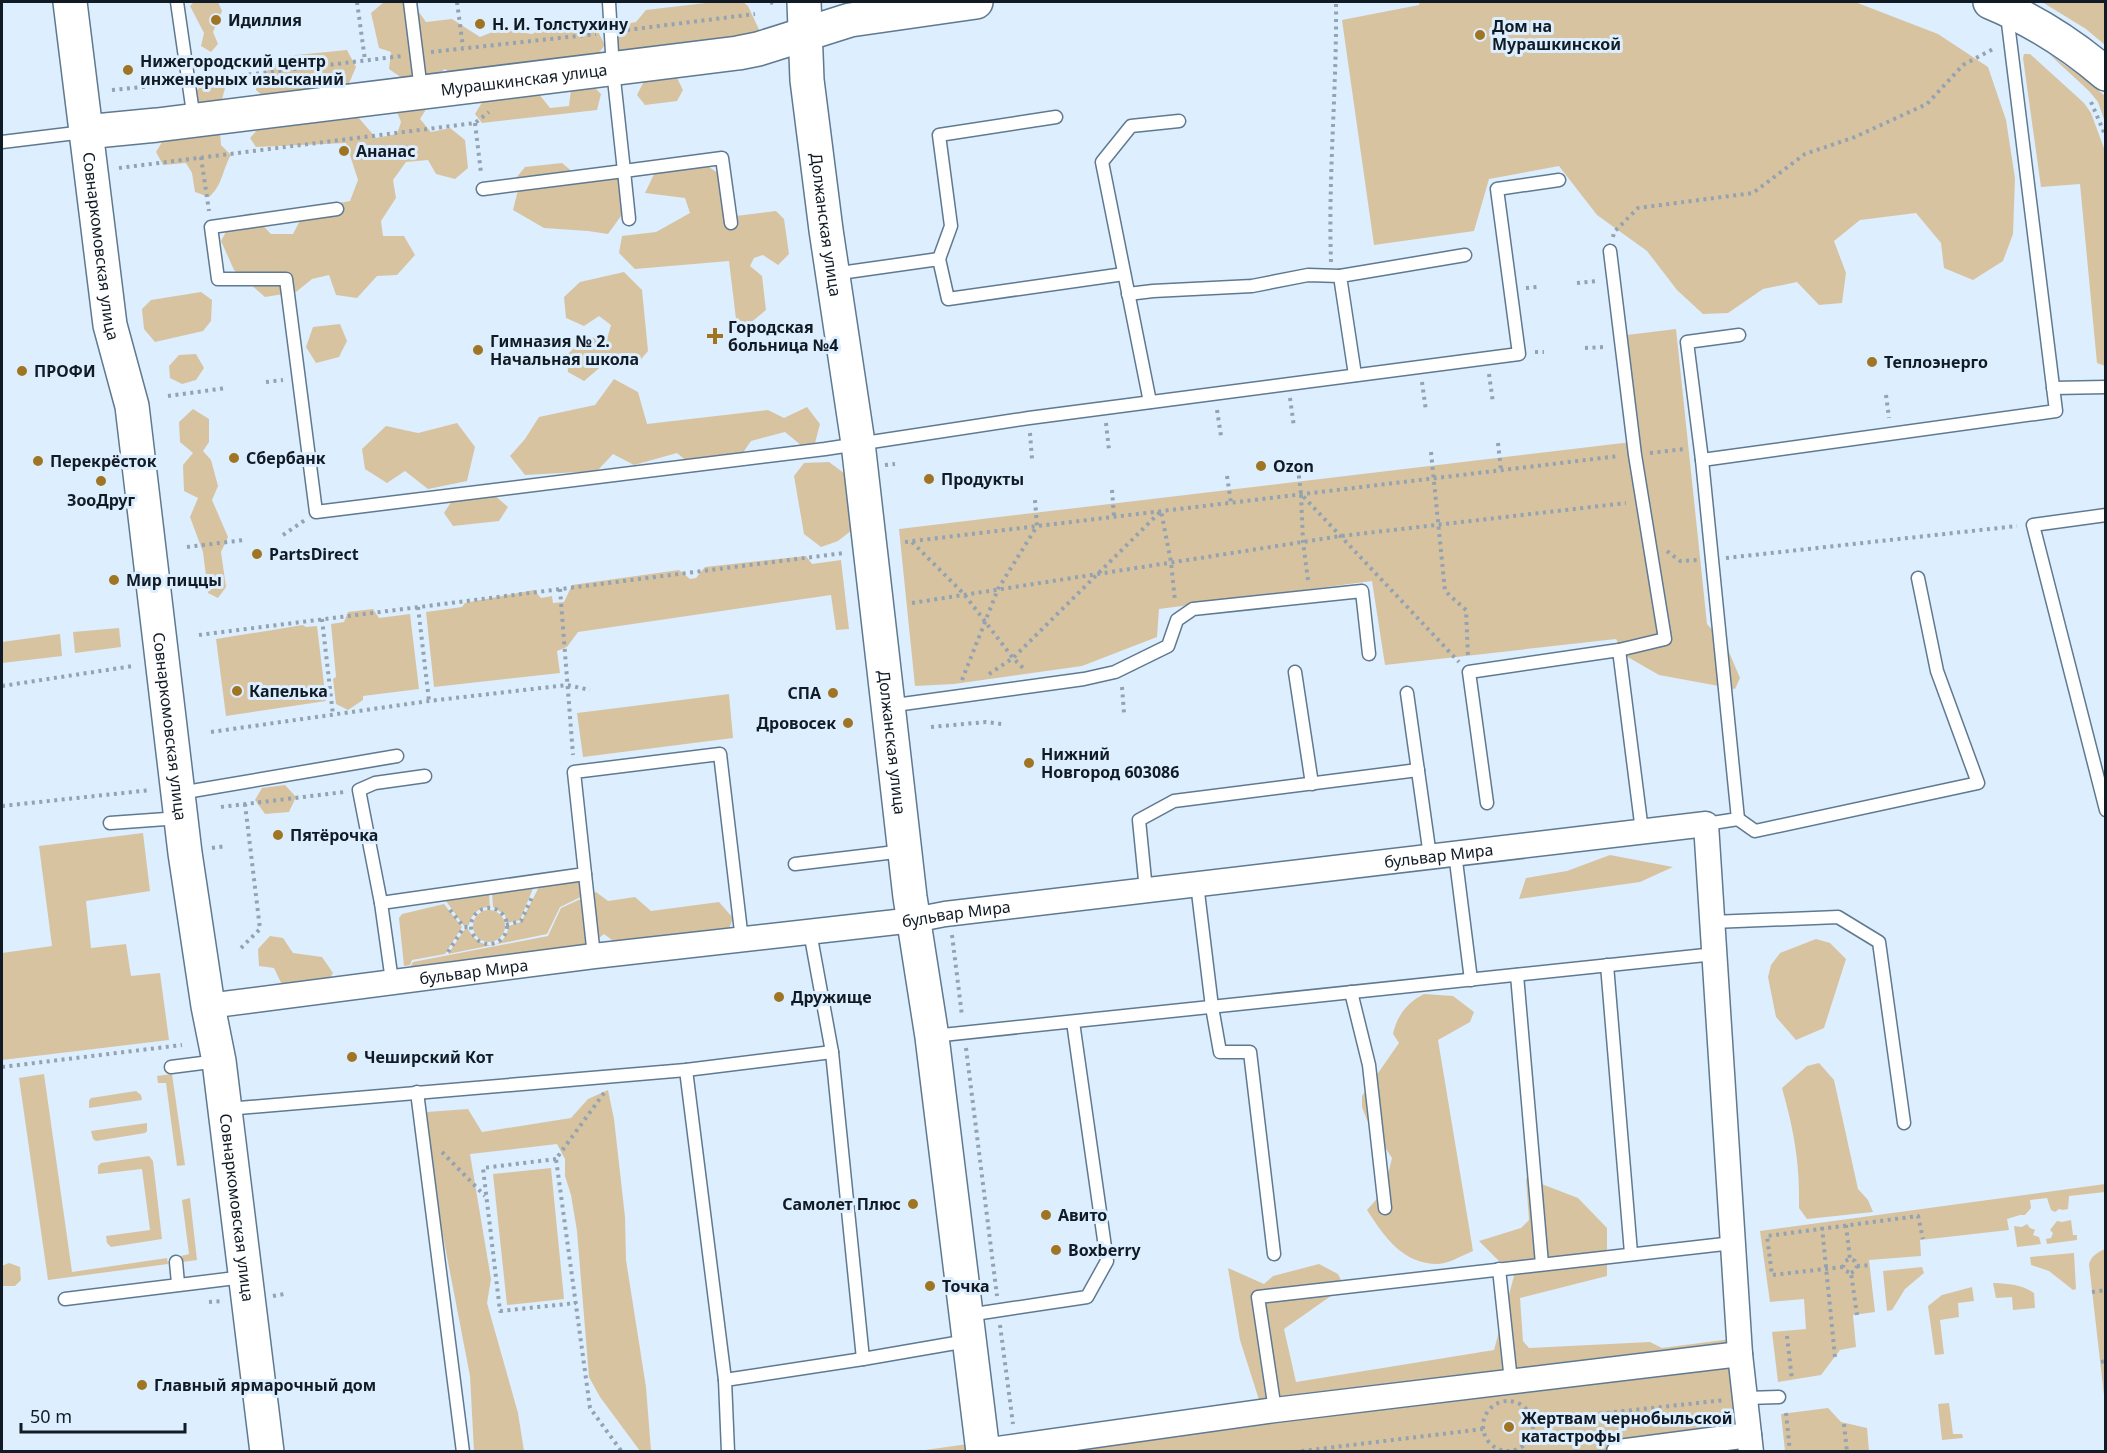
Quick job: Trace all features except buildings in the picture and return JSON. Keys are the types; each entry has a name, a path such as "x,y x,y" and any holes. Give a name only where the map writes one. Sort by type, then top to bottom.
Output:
{"street":[{"name":"Совнаркомовская улица","path":"70,2 110,325 132,406 170,800 219,1061 267,1452"},
{"name":"Должанская улица","path":"783,2 804,34 807,80 826,230 858,443 905,851 932,1036 983,1451"},
{"name":"Мурашкинская улица","path":"85,132 194,121 738,53 758,49 850,20 962,2"},
{"path":"1998,5 2050,33 2098,88"},
{"path":"1619,1452 1750,1443 1740,1354 1732,1242 1706,824"},
{"name":"бульвар Мира","path":"208,1006 594,956 914,920 945,914 1706,824"},
{"path":"983,1451 1275,1410 1740,1354"}],"lane":[{"path":"177,2 194,121"},
{"path":"410,2 421,93"},
{"path":"609,2 613,70 629,219"},
{"path":"1702,460 2056,411 2009,41 1998,5"},
{"path":"1056,117 939,135 951,226 939,258 948,298 1124,274"},
{"path":"1150,402 1102,162 1131,126 1179,120"},
{"path":"2,142 85,132"},
{"path":"483,189 722,158 731,223"},
{"path":"337,209 211,227 218,279 286,279 316,512 858,443 1029,418 1519,354 1497,189 1559,180"},
{"path":"1486,803 1469,672 1618,650 1665,639 1635,454 1610,251"},
{"path":"1128,294 1252,286 1308,275 1336,276 1466,255"},
{"path":"833,274 939,258"},
{"path":"1336,276 1355,375"},
{"path":"1738,819 1702,460 1687,342 1739,335"},
{"path":"2053,388 2106,387"},
{"path":"2106,515 2033,525 2106,810"},
{"path":"1706,824 1738,819 1755,831 1977,783 1937,671 1918,578"},
{"path":"888,706 1084,679 1115,672 1168,646 1177,620 1193,609 1311,596 1362,591 1369,654"},
{"path":"1618,650 1642,831"},
{"path":"1295,672 1312,784"},
{"path":"1407,693 1430,856"},
{"path":"594,956 574,772 720,754 742,940"},
{"path":"111,823 170,800 397,756"},
{"path":"1146,890 1139,820 1174,801 1418,770"},
{"path":"392,981 381,903 359,790 375,783 425,776"},
{"path":"795,864 905,851"},
{"path":"1455,853 1471,980"},
{"path":"381,903 585,874"},
{"path":"1197,884 1212,1007 1220,1052 1250,1052 1274,1254"},
{"path":"1712,922 1838,917 1879,942 1904,1123"},
{"path":"810,932 832,1052 863,1359"},
{"path":"932,1036 1715,954"},
{"path":"1607,965 1631,1253"},
{"path":"1517,975 1542,1264"},
{"path":"1351,992 1369,1065 1385,1208"},
{"path":"725,1380 863,1359 968,1328 999,1311 1087,1297 1107,1261 1073,1022"},
{"path":"225,1109 686,1070 832,1052"},
{"path":"171,1067 219,1061"},
{"path":"686,1070 725,1380 728,1452"},
{"path":"417,1092 463,1452"},
{"path":"1275,1410 1258,1297 1732,1242"},
{"path":"176,1263 178,1284"},
{"path":"1499,1269 1511,1381"},
{"path":"66,1299 246,1276"},
{"path":"1746,1398 1779,1397"}],"path":[{"path":"357,2 365,60"},
{"path":"457,2 463,48"},
{"path":"1336,2 1336,69 1330,218 1336,276"},
{"path":"1610,251 1614,232 1638,208 1753,193 1805,154 1855,137 1927,104 1963,65 2009,41"},
{"path":"2098,88 2106,137"},
{"path":"118,168 475,123 488,113 499,111"},
{"path":"475,123 483,189"},
{"path":"201,157 211,227"},
{"path":"1487,358 1493,403"},
{"path":"1420,367 1426,411"},
{"path":"1288,384 1294,427"},
{"path":"168,396 226,388"},
{"path":"1215,393 1221,436"},
{"path":"1886,395 1890,434"},
{"path":"1105,408 1109,450"},
{"path":"1029,418 1032,459"},
{"path":"1498,443 1501,470"},
{"path":"905,542 1700,447"},
{"path":"1431,452 1445,591 1466,610 1469,672"},
{"path":"1299,468 1303,542 1311,596"},
{"path":"1227,476 1231,503"},
{"path":"1112,490 1114,517"},
{"path":"1301,494 1469,672"},
{"path":"956,697 998,589 1037,526 1035,500"},
{"path":"912,603 1341,536 1642,501"},
{"path":"1161,511 1172,562 1177,620"},
{"path":"956,697 1013,658 1161,511"},
{"path":"283,535 316,512"},
{"path":"1648,537 1680,561 1712,560 2033,525"},
{"path":"186,547 244,540"},
{"path":"911,541 964,594 1013,658 1039,684"},
{"path":"199,635 847,553"},
{"path":"560,589 574,772"},
{"path":"418,607 429,701"},
{"path":"322,619 333,715"},
{"path":"2,686 133,666"},
{"path":"1121,683 1124,713"},
{"path":"212,732 429,701 567,685 590,690"},
{"path":"931,727 986,722 1002,724"},
{"path":"221,807 345,792"},
{"path":"2,806 170,800"},
{"path":"241,948 260,929 245,804"},
{"path":"209,849 226,846"},
{"path":"506,925 521,921 539,880"},
{"path":"439,895 464,927"},
{"path":"489,908 504,916 506,925 502,938 487,944 476,939 471,927 473,917 478,912 489,908"},
{"path":"464,927 471,927"},
{"path":"447,954 464,927"},
{"path":"952,934 1016,1447"},
{"path":"2,1067 182,1045"},
{"path":"617,1076 556,1160 590,1408 622,1452"},
{"path":"422,1132 486,1197"},
{"path":"556,1160 483,1168 500,1311 576,1303"},
{"path":"1843,1267 1772,1275 1767,1236 1918,1216 1923,1239"},
{"path":"1846,1225 1850,1259"},
{"path":"1822,1227 1835,1357"},
{"path":"1850,1259 1855,1261 1857,1266 1856,1271 1851,1273"},
{"path":"1843,1267 1845,1261 1850,1259"},
{"path":"1857,1266 1870,1265"},
{"path":"1843,1267 1851,1273"},
{"path":"1851,1273 1857,1315"},
{"path":"2092,1292 2106,1290"},
{"path":"1787,1336 1792,1380"},
{"path":"1532,1421 1746,1398"},
{"path":"1498,1403 1515,1403 1523,1407 1529,1413 1532,1421 1530,1437 1525,1444 1515,1450 1498,1449 1485,1438 1483,1429 1484,1419 1488,1412 1498,1403"},
{"path":"1786,1413 1790,1452"},
{"path":"1844,1424 1847,1452"},
{"path":"1294,1452 1483,1429"}],"shaded area":[{"path":"194,2 218,2 222,11 213,32 218,44 211,52 201,46 204,33 190,6"},
{"path":"384,2 399,2 414,7 426,22 452,19 480,37 500,29 532,34 554,23 593,22 605,45 594,59 462,83 445,69 429,79 411,81 389,69 391,52 379,48 371,13"},
{"path":"714,2 743,2 748,6 762,36 625,55 609,43 617,26 636,22 646,10"},
{"path":"1420,2 1855,2 1938,34 1988,67 2006,120 2015,178 2013,234 2003,261 1973,280 1944,268 1941,243 1916,213 1860,220 1834,241 1846,273 1842,303 1819,305 1797,282 1763,289 1728,313 1703,314 1677,290 1647,251 1597,215 1559,166 1489,179 1474,231 1374,245 1342,20 1419,5"},
{"path":"2042,2 2105,2 2105,45 2086,29"},
{"path":"347,50 356,67 347,88 268,101 256,90 257,79 286,56"},
{"path":"2024,54 2030,54 2084,103 2091,113 2105,151 2105,366 2097,363 2080,184 2041,187"},
{"path":"2049,54 2105,96 2105,122 2098,102 2089,91"},
{"path":"676,76 683,90 677,101 645,105 637,95 645,79"},
{"path":"216,81 225,88 220,107 200,110 193,95 203,83"},
{"path":"593,86 601,94 597,110 482,123 475,114 484,99 539,94 550,108 569,106 571,89"},
{"path":"404,101 427,108 420,119 431,132 450,128 465,140 468,168 455,179 436,174 428,160 406,162 393,180 396,198 381,221 383,236 404,236 415,255 397,275 377,276 357,298 336,295 329,275 312,279 296,292 265,297 234,270 221,241 234,217 251,213 271,234 293,234 306,209 350,201 358,180 346,143 256,147 250,138 258,129 358,117 376,138 397,134 401,122 397,112"},
{"path":"220,133 221,145 231,155 220,182 209,197 195,192 192,173 186,163 163,165 156,152 165,137"},
{"path":"562,163 574,173 621,178 621,216 608,234 544,228 513,210 518,190 516,178 525,167"},
{"path":"709,167 728,180 736,216 776,211 784,219 789,254 778,265 763,255 754,258 750,266 762,276 766,310 749,324 736,319 729,261 635,269 619,253 622,236 656,232 690,213 685,198 645,193 655,172"},
{"path":"624,272 642,290 648,351 637,364 604,364 584,381 568,372 567,355 585,337 607,339 611,325 599,316 584,326 566,318 564,297 580,282"},
{"path":"201,292 212,300 211,321 203,331 155,342 144,329 142,309 151,300"},
{"path":"340,324 347,341 339,357 316,363 306,347 313,327"},
{"path":"1676,329 1707,624 1726,645 1740,678 1735,689 1659,675 1626,656 1616,639 1385,665 1372,581 1159,609 1157,637 1082,666 954,684 915,686 899,529 1640,441 1627,335"},
{"path":"196,354 204,368 196,380 182,384 170,378 169,366 179,355"},
{"path":"614,379 638,392 647,424 768,410 784,418 807,407 820,424 815,443 802,446 785,432 751,441 735,464 695,468 677,453 634,465 613,454 597,471 525,475 510,456 525,439 539,417 595,405"},
{"path":"193,409 209,419 209,442 203,451 211,460 218,486 212,500 228,537 221,552 226,587 218,598 208,593 203,552 190,517 198,498 184,491 183,465 193,453 180,442 179,422"},
{"path":"457,423 475,447 467,481 428,489 405,471 387,483 365,469 362,449 386,426 418,433"},
{"path":"829,462 848,476 852,530 838,541 821,547 804,534 794,476 804,463"},
{"path":"493,494 508,507 499,521 453,526 444,513 453,499"},
{"path":"806,556 812,564 841,560 849,629 836,630 831,595 578,632 567,647 557,651 560,673 434,687 426,612 462,607 465,603 534,590 541,598 552,596 553,603 564,602 572,585 679,570 690,579 696,578 705,567"},
{"path":"373,609 379,618 410,614 419,689 363,696 363,700 348,710 336,704 331,624 344,622 348,612"},
{"path":"303,625 317,626 326,701 226,716 216,639"},
{"path":"119,628 121,647 75,653 73,632"},
{"path":"60,634 62,656 2,663 2,642"},
{"path":"729,694 733,738 583,757 577,713"},
{"path":"285,785 296,797 289,812 265,814 255,800 262,788"},
{"path":"143,833 150,891 86,901 91,948 126,944 131,976 160,973 169,1040 2,1060 2,953 52,946 39,846"},
{"path":"1610,855 1673,867 1640,882 1519,899 1526,878 1567,871"},
{"path":"583,875 585,895 560,907 547,934 448,954 465,929 468,929 478,941 484,944 497,944 506,934 509,926 521,922 541,883"},
{"path":"534,886 520,920 507,923 505,915 493,907 492,893"},
{"path":"596,892 608,901 635,897 651,911 719,902 733,918 726,937 616,943 604,934 588,947 409,969 413,962 548,936 561,908"},
{"path":"489,894 490,907 476,912 469,925 464,926 446,901"},
{"path":"444,904 462,927 445,954 412,960 410,965 404,966 399,918 402,914"},
{"path":"489,910 500,915 505,926 500,937 489,942 478,937 473,926 478,915"},
{"path":"270,936 283,938 293,953 322,957 333,973 326,984 284,989 274,968 259,966 258,949"},
{"path":"1816,939 1830,943 1846,959 1824,1028 1796,1040 1776,1017 1768,977 1771,965 1780,953"},
{"path":"1424,994 1453,996 1474,1012 1470,1022 1438,1040 1473,1251 1442,1264 1425,1263 1404,1254 1387,1239 1367,1210 1384,1191 1392,1158 1367,1120 1362,1107 1362,1096 1399,1043 1393,1034 1400,1015 1408,1005"},
{"path":"1819,1063 1834,1080 1858,1189 1868,1200 1873,1212 1807,1219 1799,1208 1795,1147 1782,1088 1807,1066"},
{"path":"44,1074 72,1272 167,1258 168,1264 48,1280 19,1078"},
{"path":"172,1074 185,1165 177,1166 166,1083 158,1083 157,1076"},
{"path":"608,1090 614,1119 625,1217 626,1260 646,1387 651,1451 640,1451 600,1397 589,1377 577,1231 571,1195 565,1176 565,1159 557,1144 470,1154 491,1279 487,1303 518,1413 524,1451 474,1451 470,1376 433,1184 427,1112 468,1109 482,1132 571,1118 588,1099"},
{"path":"136,1091 141,1095 142,1100 89,1108 91,1098"},
{"path":"147,1123 145,1133 96,1141 91,1131"},
{"path":"149,1156 153,1161 162,1239 111,1247 107,1243 106,1236 150,1230 142,1169 98,1174 98,1166 101,1163"},
{"path":"551,1168 564,1299 507,1305 493,1174"},
{"path":"1526,1178 1578,1198 1607,1228 1607,1276 1520,1298 1523,1341 1529,1348 1650,1342 1662,1348 1731,1339 1744,1444 1685,1452 911,1452 1260,1403 1240,1340 1228,1268 1264,1284 1273,1276 1319,1264 1338,1274 1343,1284 1335,1293 1284,1329 1296,1382 1494,1350 1514,1276 1479,1241 1521,1228 1529,1220"},
{"path":"2105,1184 2105,1192 2069,1196 2068,1209 2059,1209 2055,1212 2051,1210 2047,1198 2030,1200 2031,1208 2025,1215 2007,1219 2009,1230 1920,1240 1921,1256 1869,1260 1875,1312 1853,1315 1856,1347 1840,1350 1821,1375 1778,1382 1772,1332 1806,1329 1804,1299 1770,1302 1760,1231"},
{"path":"190,1198 197,1260 182,1262 181,1256 189,1254 182,1200"},
{"path":"2071,1220 2073,1235 2077,1235 2077,1240 2047,1244 2046,1239 2051,1238 2053,1233 2050,1230 2057,1221"},
{"path":"2027,1224 2035,1230 2033,1235 2039,1237 2041,1244 2017,1247 2014,1226 2022,1227"},
{"path":"2105,1249 2105,1404 2089,1264 2095,1255"},
{"path":"2074,1253 2076,1289 2073,1290 2049,1271 2031,1265 2030,1257"},
{"path":"9,1263 20,1267 21,1280 15,1286 2,1286 2,1266"},
{"path":"1922,1267 1924,1273 1905,1289 1892,1310 1887,1311 1883,1271"},
{"path":"1993,1283 2015,1285 2029,1290 2034,1293 2035,1308 2013,1310 2012,1297 1996,1298"},
{"path":"1972,1287 1974,1301 1958,1303 1959,1317 1940,1320 1944,1354 1935,1355 1928,1306 1942,1295"},
{"path":"1949,1403 1953,1434 1962,1434 1963,1438 1942,1440 1938,1404"},
{"path":"1828,1408 1841,1422 1867,1428 1869,1451 1785,1451 1781,1414"}],"place":[{"name":"Идиллия","path":"216,20"},
{"name":"Н. И. Толстухину","path":"480,24"},
{"name":"Дом на Мурашкинской","path":"1480,35"},
{"name":"Нижегородский центр инженерных изысканий","path":"128,70"},
{"name":"Ананас","path":"344,151"},
{"name":"Городская больница №4","path":"715,336"},
{"name":"Гимназия № 2. Начальная школа","path":"478,350"},
{"name":"Теплоэнерго","path":"1872,362"},
{"name":"ПРОФИ","path":"22,371"},
{"name":"Сбербанк","path":"234,458"},
{"name":"Перекрёсток","path":"38,461"},
{"name":"Ozon","path":"1261,466"},
{"name":"Продукты","path":"929,479"},
{"name":"ЗооДруг","path":"101,481"},
{"name":"PartsDirect","path":"257,554"},
{"name":"Мир пиццы","path":"114,580"},
{"name":"Капелька","path":"237,691"},
{"name":"СПА","path":"833,693"},
{"name":"Дровосек","path":"848,723"},
{"name":"Нижний Новгород 603086","path":"1029,763"},
{"name":"Пятёрочка","path":"278,835"},
{"name":"Дружище","path":"779,997"},
{"name":"Чеширский Кот","path":"352,1057"},
{"name":"Самолет Плюс","path":"913,1204"},
{"name":"Авито","path":"1046,1215"},
{"name":"Boxberry","path":"1056,1250"},
{"name":"Точка","path":"930,1286"},
{"name":"Главный ярмарочный дом","path":"142,1385"},
{"name":"Жертвам чернобыльской катастрофы","path":"1509,1427"}]}
